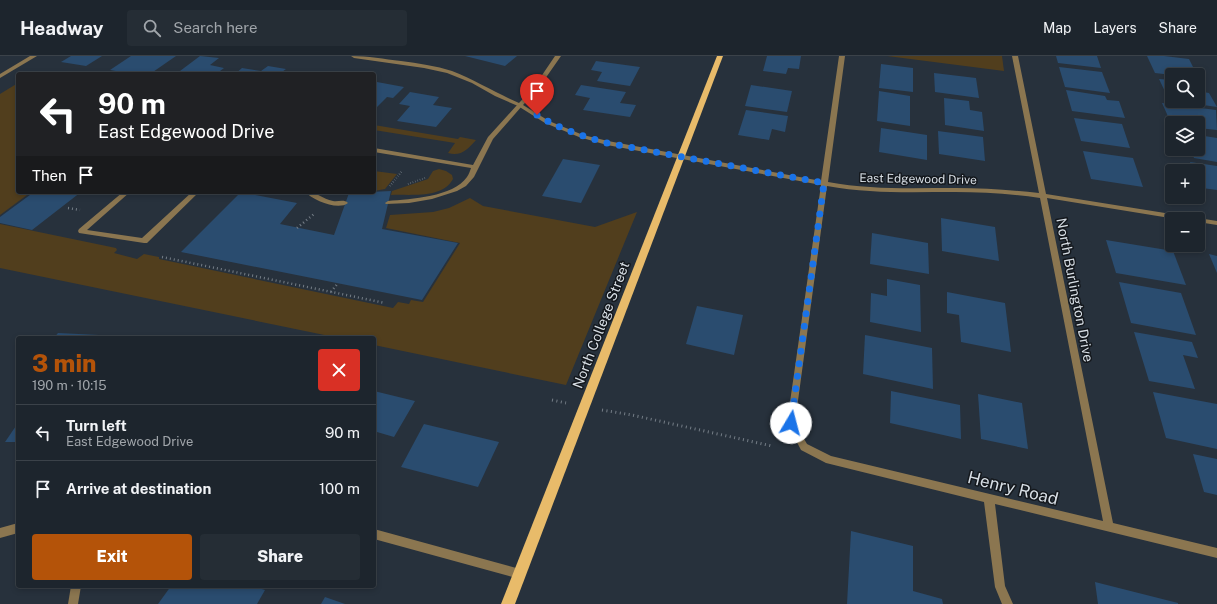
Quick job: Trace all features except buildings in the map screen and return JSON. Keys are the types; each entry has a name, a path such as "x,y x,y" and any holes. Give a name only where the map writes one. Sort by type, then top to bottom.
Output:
{"main road":[{"name":"North College Street","path":"508,604 720,56"}],"street":[{"path":"0,76 34,56"},
{"name":"East Edgewood Drive","path":"354,56 424,66 449,72 474,82 547,122 581,136 607,143 868,190 940,189 992,191 1043,196 1165,215"},
{"path":"388,203 416,201 454,191 469,179 490,138 536,88 558,56"},
{"path":"824,183 842,56"},
{"name":"North Burlington Drive","path":"1015,56 1109,528"},
{"path":"376,150 475,167"},
{"name":"Henry Road","path":"824,183 791,423 804,447 830,460 1217,553"},
{"path":"125,194 81,231 144,241 194,194"},
{"path":"312,194 331,203 345,203"},
{"path":"1205,221 1217,223"},
{"path":"989,499 1000,587 1008,604"},
{"path":"0,533 16,529"},
{"path":"376,535 520,574"},
{"path":"73,604 76,588"}],"path":[{"path":"386,191 400,174"},
{"path":"297,228 318,212"},
{"path":"162,257 385,303"},
{"path":"331,292 338,283"},
{"path":"632,415 772,446"}],"shaded area":[{"path":"887,56 1002,56 1004,71"},
{"path":"16,84 16,194 28,194 0,215 0,94"},
{"path":"376,125 458,139 460,137 476,140 460,153 448,153 455,143 376,130"},
{"path":"439,169 452,175 453,179 441,190 434,193 417,195 391,195 392,191 428,179 433,171"},
{"path":"376,171 397,174 385,189 376,191"},
{"path":"470,198 483,206 595,227 637,212 566,385 376,345 376,336 329,336 0,268 0,224 116,248 117,250 114,253 137,259 144,254 159,257 159,259 393,308 398,302 409,304 411,300 423,302 460,243 386,228 390,215 433,212 449,208"}],"route":[{"path":"537,115 547,122 581,136 607,143 824,183 791,423"}]}
